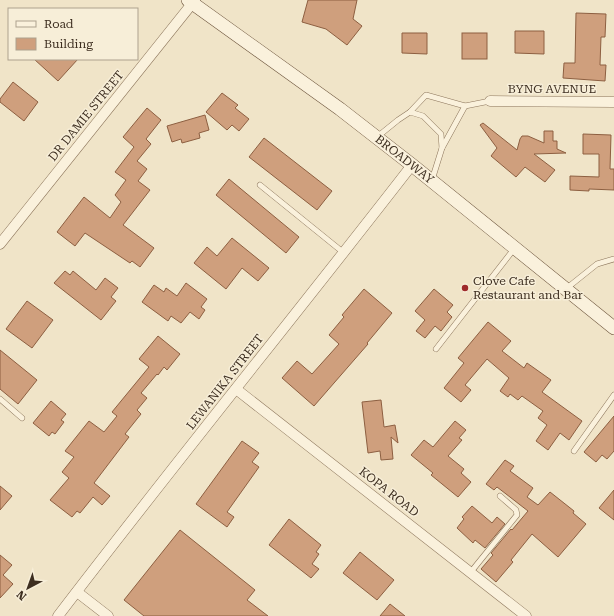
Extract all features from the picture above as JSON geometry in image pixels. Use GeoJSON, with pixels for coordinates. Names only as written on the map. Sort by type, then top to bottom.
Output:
{"type":"FeatureCollection","features":[{"type":"Feature","properties":{"kind":"main road","name":"BROADWAY"},"geometry":{"type":"LineString","coordinates":[[191,1],[340,109],[412,165],[614,328]]}},
{"type":"Feature","properties":{"kind":"street","name":"DR DAMIE STREET"},"geometry":{"type":"LineString","coordinates":[[0,244],[191,1]]}},
{"type":"Feature","properties":{"kind":"street","name":"BYNG AVENUE"},"geometry":{"type":"LineString","coordinates":[[490,101],[614,102]]}},
{"type":"Feature","properties":{"kind":"street","name":"LEWANIKA STREET"},"geometry":{"type":"LineString","coordinates":[[58,616],[344,254],[412,165]]}},
{"type":"Feature","properties":{"kind":"street","name":"KOPA ROAD"},"geometry":{"type":"LineString","coordinates":[[236,389],[526,616]]}},
{"type":"Feature","properties":{"kind":"street"},"geometry":{"type":"LineString","coordinates":[[77,592],[108,616]]}},
{"type":"Feature","properties":{"kind":"lane"},"geometry":{"type":"LineString","coordinates":[[376,138],[410,112],[426,95],[465,106],[490,101]]}},
{"type":"Feature","properties":{"kind":"lane"},"geometry":{"type":"LineString","coordinates":[[432,181],[442,148],[465,106]]}},
{"type":"Feature","properties":{"kind":"lane"},"geometry":{"type":"LineString","coordinates":[[410,112],[423,116],[441,134],[442,148]]}},
{"type":"Feature","properties":{"kind":"lane"},"geometry":{"type":"LineString","coordinates":[[260,185],[344,254]]}},
{"type":"Feature","properties":{"kind":"lane"},"geometry":{"type":"LineString","coordinates":[[436,349],[515,248]]}},
{"type":"Feature","properties":{"kind":"lane"},"geometry":{"type":"LineString","coordinates":[[566,289],[597,264],[614,259]]}},
{"type":"Feature","properties":{"kind":"lane"},"geometry":{"type":"LineString","coordinates":[[574,451],[614,395]]}},
{"type":"Feature","properties":{"kind":"lane"},"geometry":{"type":"LineString","coordinates":[[0,400],[22,418]]}},
{"type":"Feature","properties":{"kind":"lane"},"geometry":{"type":"LineString","coordinates":[[470,573],[517,515],[516,510],[500,496]]}},
{"type":"Feature","properties":{"kind":"building"},"geometry":{"type":"Polygon","coordinates":[[[308,0],[357,0],[353,19],[362,26],[347,45],[326,29],[302,22],[308,0]]]}},
{"type":"Feature","properties":{"kind":"building"},"geometry":{"type":"Polygon","coordinates":[[[576,13],[606,14],[605,37],[601,37],[600,65],[606,65],[605,81],[563,78],[564,63],[575,63],[576,13]]]}},
{"type":"Feature","properties":{"kind":"building"},"geometry":{"type":"Polygon","coordinates":[[[515,31],[544,31],[544,54],[515,53],[515,31]]]}},
{"type":"Feature","properties":{"kind":"building"},"geometry":{"type":"Polygon","coordinates":[[[402,33],[427,33],[427,54],[402,53],[402,33]]]}},
{"type":"Feature","properties":{"kind":"building"},"geometry":{"type":"Polygon","coordinates":[[[462,33],[487,33],[487,59],[462,59],[462,33]]]}},
{"type":"Feature","properties":{"kind":"building"},"geometry":{"type":"Polygon","coordinates":[[[35,60],[77,60],[58,81],[35,60]]]}},
{"type":"Feature","properties":{"kind":"building"},"geometry":{"type":"Polygon","coordinates":[[[13,82],[38,102],[24,121],[0,102],[0,99],[13,82]]]}},
{"type":"Feature","properties":{"kind":"building"},"geometry":{"type":"Polygon","coordinates":[[[222,93],[238,105],[235,108],[249,119],[239,131],[232,125],[227,130],[206,112],[222,93]]]}},
{"type":"Feature","properties":{"kind":"building"},"geometry":{"type":"Polygon","coordinates":[[[147,108],[161,120],[146,139],[151,144],[137,161],[147,169],[138,181],[150,190],[123,225],[154,248],[140,267],[132,261],[130,263],[85,233],[75,246],[57,232],[84,197],[110,218],[121,202],[115,195],[126,180],[115,172],[134,147],[123,137],[147,108]]]}},
{"type":"Feature","properties":{"kind":"building"},"geometry":{"type":"Polygon","coordinates":[[[205,115],[209,130],[199,133],[200,138],[182,143],[181,139],[172,142],[167,126],[205,115]]]}},
{"type":"Feature","properties":{"kind":"building"},"geometry":{"type":"Polygon","coordinates":[[[483,123],[517,150],[522,136],[528,136],[544,143],[544,131],[553,131],[553,141],[557,141],[557,149],[566,153],[534,154],[555,170],[545,182],[525,167],[516,177],[491,156],[497,148],[480,125],[483,123]]]}},
{"type":"Feature","properties":{"kind":"building"},"geometry":{"type":"Polygon","coordinates":[[[583,134],[611,135],[610,169],[614,169],[614,190],[570,190],[570,176],[599,177],[599,154],[583,154],[583,134]]]}},
{"type":"Feature","properties":{"kind":"building"},"geometry":{"type":"Polygon","coordinates":[[[264,138],[332,191],[317,210],[249,157],[264,138]]]}},
{"type":"Feature","properties":{"kind":"building"},"geometry":{"type":"Polygon","coordinates":[[[229,179],[299,237],[286,253],[216,195],[229,179]]]}},
{"type":"Feature","properties":{"kind":"building"},"geometry":{"type":"Polygon","coordinates":[[[232,238],[269,268],[258,281],[242,268],[226,289],[194,263],[207,247],[217,256],[232,238]]]}},
{"type":"Feature","properties":{"kind":"building"},"geometry":{"type":"Polygon","coordinates":[[[65,271],[70,275],[73,271],[96,290],[105,278],[118,288],[111,297],[116,301],[101,320],[54,283],[65,271]]]}},
{"type":"Feature","properties":{"kind":"building"},"geometry":{"type":"Polygon","coordinates":[[[186,283],[207,299],[201,307],[205,310],[199,319],[190,312],[181,323],[171,316],[168,321],[142,302],[154,285],[164,292],[166,288],[177,296],[186,283]]]}},
{"type":"Feature","properties":{"kind":"building"},"geometry":{"type":"Polygon","coordinates":[[[364,289],[392,313],[367,343],[368,344],[314,406],[282,378],[297,361],[312,374],[339,344],[329,335],[344,317],[342,315],[364,289]]]}},
{"type":"Feature","properties":{"kind":"building"},"geometry":{"type":"Polygon","coordinates":[[[434,289],[453,305],[447,312],[452,317],[441,331],[435,326],[425,338],[416,331],[425,320],[415,311],[434,289]]]}},
{"type":"Feature","properties":{"kind":"building"},"geometry":{"type":"Polygon","coordinates":[[[27,301],[53,320],[32,348],[6,329],[27,301]]]}},
{"type":"Feature","properties":{"kind":"building"},"geometry":{"type":"Polygon","coordinates":[[[488,322],[511,341],[502,351],[524,368],[527,363],[551,380],[542,392],[582,421],[569,440],[560,433],[548,450],[536,441],[547,425],[538,418],[543,411],[522,396],[518,400],[510,394],[508,397],[500,391],[509,378],[487,359],[465,385],[471,390],[461,402],[444,388],[464,363],[458,358],[488,322]]]}},
{"type":"Feature","properties":{"kind":"building"},"geometry":{"type":"Polygon","coordinates":[[[158,336],[180,354],[167,370],[164,367],[158,375],[157,374],[141,393],[147,398],[137,410],[141,414],[125,434],[129,437],[94,483],[110,496],[102,505],[93,497],[80,513],[77,511],[72,517],[50,500],[69,478],[62,472],[74,457],[65,451],[89,421],[104,432],[117,416],[112,412],[149,367],[139,359],[158,336]]]}},
{"type":"Feature","properties":{"kind":"building"},"geometry":{"type":"Polygon","coordinates":[[[0,350],[37,380],[18,404],[0,389],[0,350]]]}},
{"type":"Feature","properties":{"kind":"building"},"geometry":{"type":"Polygon","coordinates":[[[381,400],[384,427],[395,425],[398,443],[391,437],[393,459],[381,460],[380,451],[368,453],[362,402],[381,400]]]}},
{"type":"Feature","properties":{"kind":"building"},"geometry":{"type":"Polygon","coordinates":[[[51,401],[66,414],[61,420],[64,422],[55,434],[52,432],[49,436],[33,423],[51,401]]]}},
{"type":"Feature","properties":{"kind":"building"},"geometry":{"type":"Polygon","coordinates":[[[614,416],[614,451],[607,459],[602,455],[596,462],[584,452],[614,416]]]}},
{"type":"Feature","properties":{"kind":"building"},"geometry":{"type":"Polygon","coordinates":[[[455,421],[466,430],[459,438],[462,440],[448,456],[464,469],[461,473],[471,482],[458,497],[431,475],[433,473],[411,455],[424,440],[433,447],[455,421]]]}},
{"type":"Feature","properties":{"kind":"building"},"geometry":{"type":"Polygon","coordinates":[[[242,441],[259,453],[252,462],[259,467],[227,512],[234,517],[227,527],[196,504],[242,441]]]}},
{"type":"Feature","properties":{"kind":"building"},"geometry":{"type":"Polygon","coordinates":[[[505,460],[514,466],[510,471],[533,488],[527,497],[538,505],[550,492],[574,511],[573,513],[586,524],[558,557],[532,534],[511,560],[513,562],[496,582],[481,569],[493,555],[491,553],[528,511],[497,487],[494,490],[486,484],[505,460]]]}},
{"type":"Feature","properties":{"kind":"building"},"geometry":{"type":"Polygon","coordinates":[[[0,486],[12,496],[0,510],[0,486]]]}},
{"type":"Feature","properties":{"kind":"building"},"geometry":{"type":"Polygon","coordinates":[[[614,490],[614,520],[599,508],[614,490]]]}},
{"type":"Feature","properties":{"kind":"building"},"geometry":{"type":"Polygon","coordinates":[[[472,506],[492,523],[497,517],[505,524],[485,548],[475,540],[473,543],[457,528],[464,519],[462,517],[472,506]]]}},
{"type":"Feature","properties":{"kind":"building"},"geometry":{"type":"Polygon","coordinates":[[[289,519],[321,545],[316,552],[319,554],[312,564],[319,569],[311,578],[269,545],[289,519]]]}},
{"type":"Feature","properties":{"kind":"building"},"geometry":{"type":"Polygon","coordinates":[[[180,530],[255,590],[247,600],[268,616],[144,616],[124,600],[180,530]]]}},
{"type":"Feature","properties":{"kind":"building"},"geometry":{"type":"Polygon","coordinates":[[[360,552],[394,580],[377,600],[343,573],[360,552]]]}},
{"type":"Feature","properties":{"kind":"building"},"geometry":{"type":"Polygon","coordinates":[[[0,555],[12,565],[3,575],[13,584],[0,598],[0,555]]]}},
{"type":"Feature","properties":{"kind":"building"},"geometry":{"type":"Polygon","coordinates":[[[390,604],[405,616],[380,616],[390,604]]]}},
{"type":"Feature","properties":{"kind":"place","name":"Clove Cafe Restaurant and Bar"},"geometry":{"type":"Point","coordinates":[465,288]}}]}
